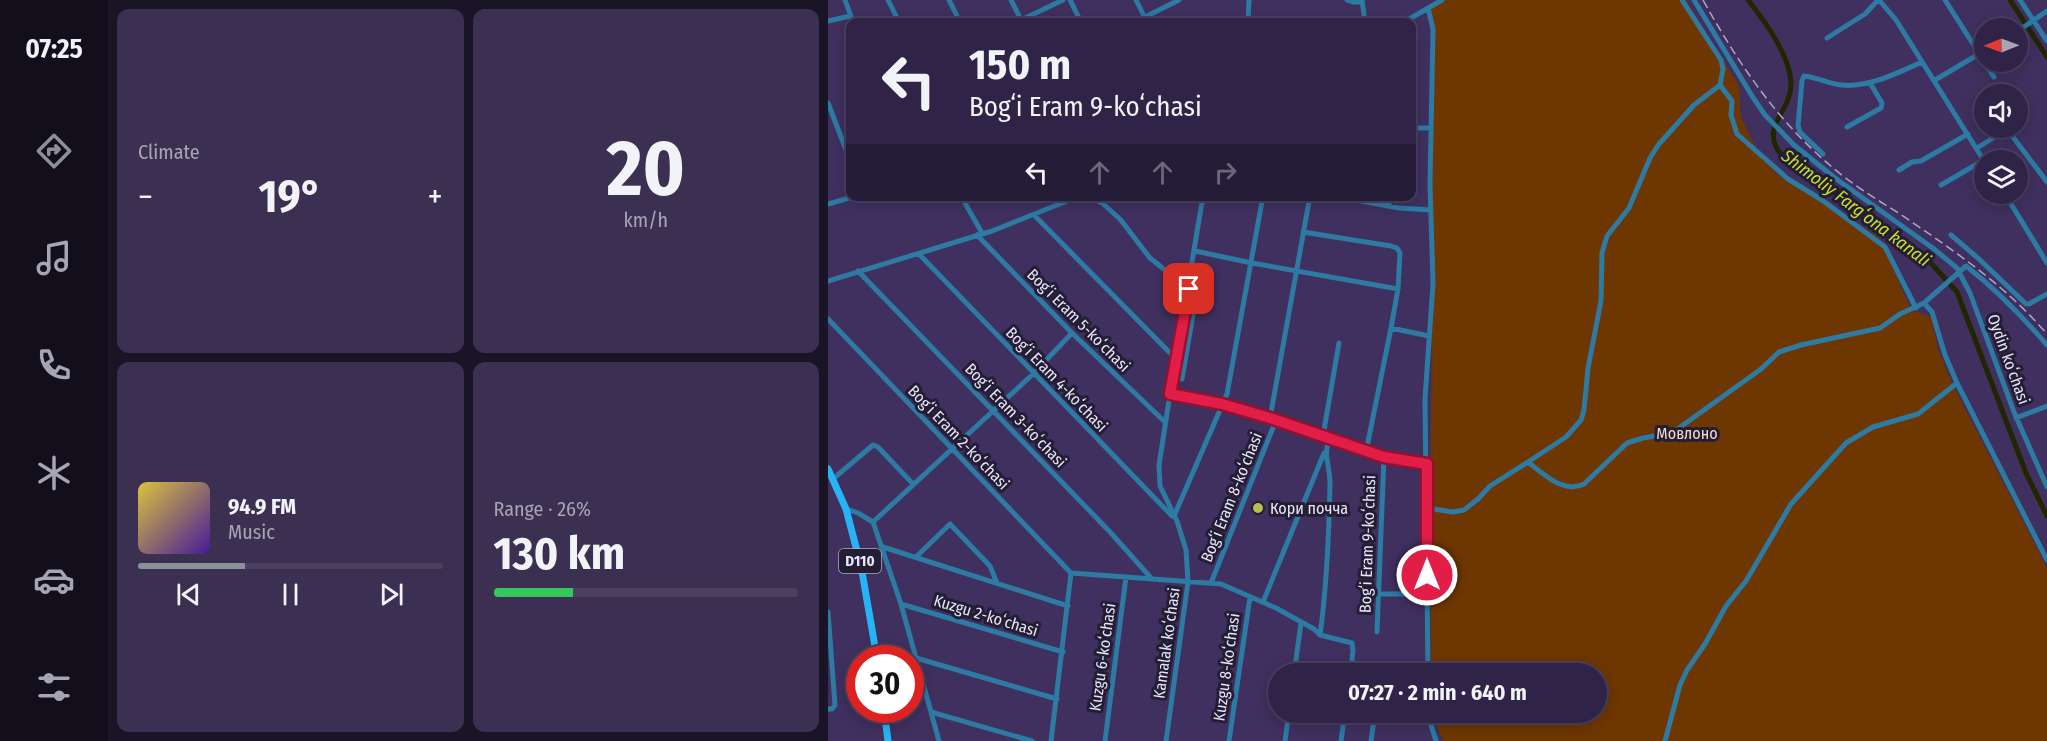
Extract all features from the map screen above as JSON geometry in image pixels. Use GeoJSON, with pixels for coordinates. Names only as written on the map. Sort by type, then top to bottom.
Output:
{"type":"FeatureCollection","features":[{"type":"Feature","properties":{"kind":"main road","name":"D110"},"geometry":{"type":"LineString","coordinates":[[828,469],[846,509],[861,566],[875,645]]}},
{"type":"Feature","properties":{"kind":"main road"},"geometry":{"type":"LineString","coordinates":[[886,723],[888,741]]}},
{"type":"Feature","properties":{"kind":"street"},"geometry":{"type":"LineString","coordinates":[[828,21],[850,16],[845,0]]}},
{"type":"Feature","properties":{"kind":"street"},"geometry":{"type":"LineString","coordinates":[[888,0],[897,18]]}},
{"type":"Feature","properties":{"kind":"street"},"geometry":{"type":"LineString","coordinates":[[949,0],[958,18]]}},
{"type":"Feature","properties":{"kind":"street"},"geometry":{"type":"LineString","coordinates":[[1011,0],[1018,18]]}},
{"type":"Feature","properties":{"kind":"street"},"geometry":{"type":"LineString","coordinates":[[1028,18],[1063,0]]}},
{"type":"Feature","properties":{"kind":"street"},"geometry":{"type":"LineString","coordinates":[[1070,0],[1079,18]]}},
{"type":"Feature","properties":{"kind":"street"},"geometry":{"type":"LineString","coordinates":[[1136,0],[1145,18]]}},
{"type":"Feature","properties":{"kind":"street"},"geometry":{"type":"LineString","coordinates":[[1149,18],[1179,0]]}},
{"type":"Feature","properties":{"kind":"street"},"geometry":{"type":"LineString","coordinates":[[1248,18],[1249,0]]}},
{"type":"Feature","properties":{"kind":"street"},"geometry":{"type":"LineString","coordinates":[[1347,0],[1353,3],[1362,1],[1364,18]]}},
{"type":"Feature","properties":{"kind":"street"},"geometry":{"type":"LineString","coordinates":[[1411,18],[1442,0]]}},
{"type":"Feature","properties":{"kind":"street"},"geometry":{"type":"LineString","coordinates":[[1427,508],[1453,512],[1464,510],[1490,486],[1566,437],[1581,420],[1601,301],[1602,253],[1607,236],[1629,208],[1650,158],[1659,144],[1694,105],[1720,85],[1723,69],[1721,60],[1683,0]]}},
{"type":"Feature","properties":{"kind":"street"},"geometry":{"type":"LineString","coordinates":[[1694,0],[1727,57],[1765,115],[1809,158],[1934,249],[1958,274]]}},
{"type":"Feature","properties":{"kind":"street"},"geometry":{"type":"LineString","coordinates":[[1827,38],[1865,14],[1879,0],[1896,20],[1977,148],[2001,133],[2010,133],[2047,182]]}},
{"type":"Feature","properties":{"kind":"street"},"geometry":{"type":"LineString","coordinates":[[1945,0],[1974,41]]}},
{"type":"Feature","properties":{"kind":"street"},"geometry":{"type":"LineString","coordinates":[[2020,0],[2047,41]]}},
{"type":"Feature","properties":{"kind":"street"},"geometry":{"type":"LineString","coordinates":[[1428,8],[1433,29],[1431,129],[1433,284],[1425,399],[1428,663]]}},
{"type":"Feature","properties":{"kind":"street"},"geometry":{"type":"LineString","coordinates":[[2028,24],[2047,11]]}},
{"type":"Feature","properties":{"kind":"street"},"geometry":{"type":"LineString","coordinates":[[1935,80],[1974,57]]}},
{"type":"Feature","properties":{"kind":"street"},"geometry":{"type":"LineString","coordinates":[[1823,154],[1800,132],[1798,126],[1803,78],[1807,76],[1839,85],[1854,86],[1870,83],[1922,62]]}},
{"type":"Feature","properties":{"kind":"street"},"geometry":{"type":"LineString","coordinates":[[1992,72],[1994,77]]}},
{"type":"Feature","properties":{"kind":"street"},"geometry":{"type":"LineString","coordinates":[[1847,127],[1882,106],[1870,83]]}},
{"type":"Feature","properties":{"kind":"street"},"geometry":{"type":"LineString","coordinates":[[1720,85],[1732,101],[1731,115],[1737,134],[1788,179],[1832,207],[1888,250],[1916,308]]}},
{"type":"Feature","properties":{"kind":"street"},"geometry":{"type":"LineString","coordinates":[[828,103],[846,150]]}},
{"type":"Feature","properties":{"kind":"street"},"geometry":{"type":"LineString","coordinates":[[1416,128],[1431,129]]}},
{"type":"Feature","properties":{"kind":"street"},"geometry":{"type":"LineString","coordinates":[[1899,170],[1912,162],[1921,161],[1968,134]]}},
{"type":"Feature","properties":{"kind":"street"},"geometry":{"type":"LineString","coordinates":[[1941,185],[1974,167]]}},
{"type":"Feature","properties":{"kind":"street"},"geometry":{"type":"LineString","coordinates":[[828,204],[846,199]]}},
{"type":"Feature","properties":{"kind":"street","name":"Bogʻi Eram 5-koʻchasi"},"geometry":{"type":"LineString","coordinates":[[964,201],[979,234],[1072,333],[1165,422]]}},
{"type":"Feature","properties":{"kind":"street"},"geometry":{"type":"LineString","coordinates":[[828,281],[1034,216],[1068,201]]}},
{"type":"Feature","properties":{"kind":"street"},"geometry":{"type":"LineString","coordinates":[[1098,201],[1120,219],[1150,258],[1189,289]]}},
{"type":"Feature","properties":{"kind":"street","name":"Kamalak koʻchasi"},"geometry":{"type":"LineString","coordinates":[[1166,741],[1188,582],[1186,550],[1175,519],[1163,495],[1159,477],[1165,422],[1188,298],[1202,201]]}},
{"type":"Feature","properties":{"kind":"street"},"geometry":{"type":"LineString","coordinates":[[1175,519],[1227,394],[1262,201]]}},
{"type":"Feature","properties":{"kind":"street","name":"Bogʻi Eram 8-koʻchasi"},"geometry":{"type":"LineString","coordinates":[[1211,583],[1273,419],[1309,201]]}},
{"type":"Feature","properties":{"kind":"street"},"geometry":{"type":"LineString","coordinates":[[1362,201],[1431,210]]}},
{"type":"Feature","properties":{"kind":"street"},"geometry":{"type":"LineString","coordinates":[[1389,201],[1389,206]]}},
{"type":"Feature","properties":{"kind":"street"},"geometry":{"type":"LineString","coordinates":[[2011,204],[2047,263]]}},
{"type":"Feature","properties":{"kind":"street"},"geometry":{"type":"LineString","coordinates":[[1034,216],[1176,358]]}},
{"type":"Feature","properties":{"kind":"street"},"geometry":{"type":"LineString","coordinates":[[1304,232],[1397,248],[1401,256],[1398,289],[1366,452]]}},
{"type":"Feature","properties":{"kind":"street"},"geometry":{"type":"LineString","coordinates":[[1951,235],[2026,304],[2047,294]]}},
{"type":"Feature","properties":{"kind":"street"},"geometry":{"type":"LineString","coordinates":[[1195,251],[1398,289]]}},
{"type":"Feature","properties":{"kind":"street","name":"Bogʻi Eram 4-koʻchasi"},"geometry":{"type":"LineString","coordinates":[[919,254],[1175,519]]}},
{"type":"Feature","properties":{"kind":"street"},"geometry":{"type":"LineString","coordinates":[[1528,462],[1552,480],[1566,486],[1578,487],[1627,443],[1672,433],[1761,369],[1779,352],[1880,328],[1900,314],[1924,303],[1966,266],[2015,308],[2047,345]]}},
{"type":"Feature","properties":{"kind":"street","name":"Bogʻi Eram 3-koʻchasi"},"geometry":{"type":"LineString","coordinates":[[858,271],[1152,579]]}},
{"type":"Feature","properties":{"kind":"street","name":"Oydin koʻchasi"},"geometry":{"type":"LineString","coordinates":[[1958,274],[1970,293],[2016,418],[2047,487]]}},
{"type":"Feature","properties":{"kind":"street"},"geometry":{"type":"LineString","coordinates":[[1182,379],[1194,309],[1188,298]]}},
{"type":"Feature","properties":{"kind":"street"},"geometry":{"type":"LineString","coordinates":[[1924,303],[1932,312],[1944,355],[1957,383],[2047,560]]}},
{"type":"Feature","properties":{"kind":"street","name":"Bogʻi Eram 2-koʻchasi"},"geometry":{"type":"LineString","coordinates":[[828,319],[1071,573]]}},
{"type":"Feature","properties":{"kind":"street"},"geometry":{"type":"LineString","coordinates":[[1391,328],[1429,336]]}},
{"type":"Feature","properties":{"kind":"street"},"geometry":{"type":"LineString","coordinates":[[873,522],[1033,374],[1072,333]]}},
{"type":"Feature","properties":{"kind":"street"},"geometry":{"type":"LineString","coordinates":[[1323,436],[1339,343]]}},
{"type":"Feature","properties":{"kind":"street"},"geometry":{"type":"LineString","coordinates":[[1665,741],[1680,685],[1687,670],[1705,644],[1726,606],[1746,581],[1791,504],[1846,443],[1873,427],[1918,414],[1957,383]]}},
{"type":"Feature","properties":{"kind":"street","name":"Bogʻi Eram 9-koʻchasi"},"geometry":{"type":"LineString","coordinates":[[1170,394],[1222,404],[1273,419],[1384,457],[1427,464]]}},
{"type":"Feature","properties":{"kind":"street"},"geometry":{"type":"LineString","coordinates":[[2016,418],[2047,406]]}},
{"type":"Feature","properties":{"kind":"street"},"geometry":{"type":"LineString","coordinates":[[1263,602],[1329,439]]}},
{"type":"Feature","properties":{"kind":"street"},"geometry":{"type":"LineString","coordinates":[[833,479],[873,445],[878,447],[913,484]]}},
{"type":"Feature","properties":{"kind":"street"},"geometry":{"type":"LineString","coordinates":[[1320,635],[1326,575],[1330,480],[1325,450]]}},
{"type":"Feature","properties":{"kind":"street","name":"Bogʻi Eram 9-koʻchasi"},"geometry":{"type":"LineString","coordinates":[[1377,632],[1384,457]]}},
{"type":"Feature","properties":{"kind":"street"},"geometry":{"type":"LineString","coordinates":[[846,509],[873,522],[883,547],[912,645]]}},
{"type":"Feature","properties":{"kind":"street"},"geometry":{"type":"LineString","coordinates":[[916,557],[950,524],[990,566],[997,583]]}},
{"type":"Feature","properties":{"kind":"street"},"geometry":{"type":"LineString","coordinates":[[883,547],[1068,606]]}},
{"type":"Feature","properties":{"kind":"street"},"geometry":{"type":"LineString","coordinates":[[1052,741],[1071,573],[1221,584],[1263,602],[1314,629],[1327,639],[1352,643],[1351,663]]}},
{"type":"Feature","properties":{"kind":"street","name":"Kuzgu 6-koʻchasi"},"geometry":{"type":"LineString","coordinates":[[1105,741],[1126,577]]}},
{"type":"Feature","properties":{"kind":"street"},"geometry":{"type":"LineString","coordinates":[[1379,594],[1427,594]]}},
{"type":"Feature","properties":{"kind":"street","name":"Kuzgu 8-koʻchasi"},"geometry":{"type":"LineString","coordinates":[[1229,741],[1250,597]]}},
{"type":"Feature","properties":{"kind":"street","name":"Kuzgu 2-koʻchasi"},"geometry":{"type":"LineString","coordinates":[[901,604],[1063,652]]}},
{"type":"Feature","properties":{"kind":"street"},"geometry":{"type":"LineString","coordinates":[[828,612],[831,708]]}},
{"type":"Feature","properties":{"kind":"street"},"geometry":{"type":"LineString","coordinates":[[1296,663],[1301,623]]}},
{"type":"Feature","properties":{"kind":"street"},"geometry":{"type":"LineString","coordinates":[[924,660],[1057,699]]}},
{"type":"Feature","properties":{"kind":"street"},"geometry":{"type":"LineString","coordinates":[[924,687],[939,741]]}},
{"type":"Feature","properties":{"kind":"street"},"geometry":{"type":"LineString","coordinates":[[931,712],[1032,741]]}},
{"type":"Feature","properties":{"kind":"street"},"geometry":{"type":"LineString","coordinates":[[1285,741],[1287,723]]}},
{"type":"Feature","properties":{"kind":"street"},"geometry":{"type":"LineString","coordinates":[[1341,741],[1343,723]]}},
{"type":"Feature","properties":{"kind":"street"},"geometry":{"type":"LineString","coordinates":[[1371,741],[1374,723]]}},
{"type":"Feature","properties":{"kind":"street"},"geometry":{"type":"LineString","coordinates":[[1430,723],[1436,741]]}},
{"type":"Feature","properties":{"kind":"green space","name":"Мовлоно"},"geometry":{"type":"Polygon","coordinates":[[[1443,0],[1686,0],[1739,86],[1741,117],[1758,152],[1779,176],[1879,237],[1911,310],[1931,317],[1938,348],[1951,381],[2047,568],[2047,741],[1443,741],[1435,723],[1607,723],[1607,663],[1431,663],[1433,247],[1431,9],[1443,0]]]}},
{"type":"Feature","properties":{"kind":"waterway","name":"Shimoliy Fargʻona kanali"},"geometry":{"type":"LineString","coordinates":[[1748,0],[1775,39],[1790,73],[1790,93],[1773,134],[1779,152],[1930,262],[1957,292],[2026,473],[2047,516]]}},
{"type":"Feature","properties":{"kind":"waterway"},"geometry":{"type":"LineString","coordinates":[[2010,0],[2047,57]]}},
{"type":"Feature","properties":{"kind":"railway"},"geometry":{"type":"LineString","coordinates":[[1703,0],[1748,73],[1781,117],[1800,137],[1850,181],[1978,269],[2031,316],[2047,334]]}},
{"type":"Feature","properties":{"kind":"place","name":"Кори почча"},"geometry":{"type":"Point","coordinates":[1258,508]}},
{"type":"Feature","properties":{"kind":"route"},"geometry":{"type":"LineString","coordinates":[[1189,289],[1170,394],[1222,404],[1270,418],[1384,457],[1427,464],[1427,575]]}}]}
